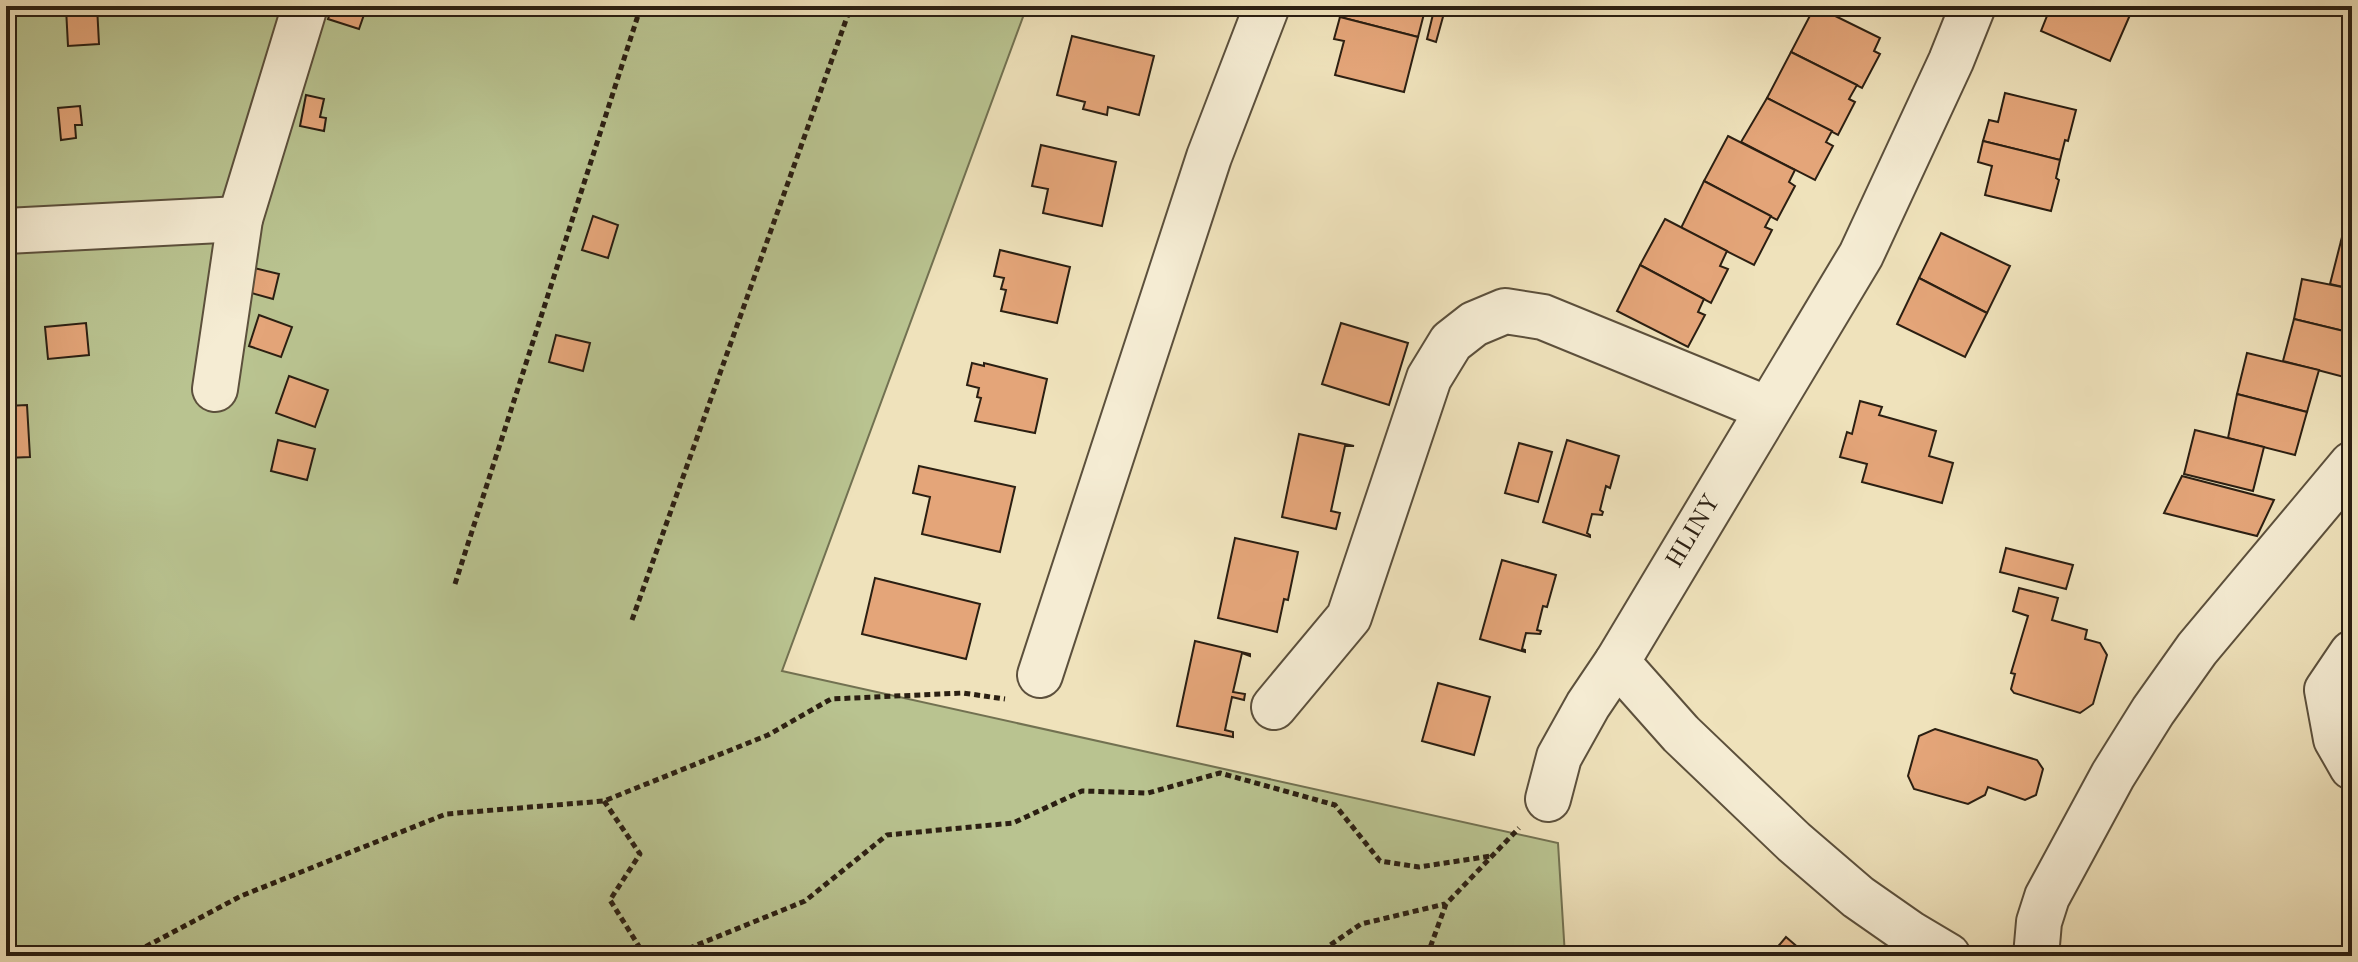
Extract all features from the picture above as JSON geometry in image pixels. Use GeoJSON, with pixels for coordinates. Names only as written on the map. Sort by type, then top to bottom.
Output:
{"type":"FeatureCollection","features":[{"type":"Feature","properties":{"kind":"street"},"geometry":{"type":"LineString","coordinates":[[215,389],[240,219],[305,6]]}},
{"type":"Feature","properties":{"kind":"street"},"geometry":{"type":"LineString","coordinates":[[1040,675],[1209,157],[1267,6]]}},
{"type":"Feature","properties":{"kind":"street","name":"HLINY"},"geometry":{"type":"LineString","coordinates":[[1548,799],[1559,757],[1588,705],[1617,662],[1861,255],[1951,61],[1973,6]]}},
{"type":"Feature","properties":{"kind":"street"},"geometry":{"type":"LineString","coordinates":[[6,231],[240,219]]}},
{"type":"Feature","properties":{"kind":"street"},"geometry":{"type":"LineString","coordinates":[[1274,707],[1349,617],[1429,378],[1451,342],[1474,324],[1505,311],[1543,317],[1768,409]]}},
{"type":"Feature","properties":{"kind":"street"},"geometry":{"type":"LineString","coordinates":[[2036,956],[2039,922],[2047,897],[2113,775],[2153,711],[2197,649],[2352,464]]}},
{"type":"Feature","properties":{"kind":"street"},"geometry":{"type":"LineString","coordinates":[[2352,653],[2327,690],[2336,739],[2352,767]]}},
{"type":"Feature","properties":{"kind":"street"},"geometry":{"type":"LineString","coordinates":[[1617,662],[1681,734],[1794,842],[1858,897],[1948,956]]}},
{"type":"Feature","properties":{"kind":"path"},"geometry":{"type":"LineString","coordinates":[[455,584],[641,6]]}},
{"type":"Feature","properties":{"kind":"path"},"geometry":{"type":"LineString","coordinates":[[632,620],[851,6]]}},
{"type":"Feature","properties":{"kind":"path"},"geometry":{"type":"LineString","coordinates":[[128,956],[241,896],[446,814],[604,801],[768,735],[831,699],[963,693],[1015,701],[1040,675]]}},
{"type":"Feature","properties":{"kind":"path"},"geometry":{"type":"LineString","coordinates":[[670,956],[805,901],[887,835],[1013,823],[1082,791],[1148,793],[1220,773],[1335,805],[1380,861],[1419,867],[1491,856]]}},
{"type":"Feature","properties":{"kind":"path"},"geometry":{"type":"LineString","coordinates":[[1427,956],[1446,904],[1548,799]]}},
{"type":"Feature","properties":{"kind":"path"},"geometry":{"type":"LineString","coordinates":[[604,801],[640,854],[610,900],[645,956]]}},
{"type":"Feature","properties":{"kind":"path"},"geometry":{"type":"LineString","coordinates":[[1314,956],[1361,924],[1446,904]]}},
{"type":"Feature","properties":{"kind":"green space"},"geometry":{"type":"Polygon","coordinates":[[[6,6],[1027,6],[782,671],[1558,843],[1565,956],[6,956],[6,6]]]}},
{"type":"Feature","properties":{"kind":"building"},"geometry":{"type":"Polygon","coordinates":[[[97,6],[99,44],[68,46],[66,8],[97,6]]]}},
{"type":"Feature","properties":{"kind":"building"},"geometry":{"type":"Polygon","coordinates":[[[333,6],[367,6],[359,29],[328,19],[333,6]]]}},
{"type":"Feature","properties":{"kind":"building"},"geometry":{"type":"Polygon","coordinates":[[[1343,6],[1426,6],[1418,37],[1340,17],[1343,6]]]}},
{"type":"Feature","properties":{"kind":"building"},"geometry":{"type":"Polygon","coordinates":[[[1435,6],[1446,6],[1436,42],[1427,39],[1435,6]]]}},
{"type":"Feature","properties":{"kind":"building"},"geometry":{"type":"Polygon","coordinates":[[[1815,6],[1880,38],[1874,51],[1880,54],[1862,88],[1791,52],[1815,6]]]}},
{"type":"Feature","properties":{"kind":"building"},"geometry":{"type":"Polygon","coordinates":[[[2051,6],[2107,6],[2130,15],[2110,61],[2041,31],[2051,6]]]}},
{"type":"Feature","properties":{"kind":"building"},"geometry":{"type":"Polygon","coordinates":[[[2107,6],[2134,6],[2130,15],[2107,6]]]}},
{"type":"Feature","properties":{"kind":"building"},"geometry":{"type":"Polygon","coordinates":[[[1340,17],[1418,37],[1404,92],[1335,75],[1344,41],[1334,39],[1340,17]]]}},
{"type":"Feature","properties":{"kind":"building"},"geometry":{"type":"Polygon","coordinates":[[[1072,36],[1154,56],[1139,115],[1108,107],[1107,115],[1083,109],[1085,102],[1057,95],[1072,36]]]}},
{"type":"Feature","properties":{"kind":"building"},"geometry":{"type":"Polygon","coordinates":[[[1791,52],[1857,85],[1849,99],[1855,102],[1838,135],[1767,98],[1791,52]]]}},
{"type":"Feature","properties":{"kind":"building"},"geometry":{"type":"Polygon","coordinates":[[[2005,93],[2076,110],[2060,160],[1983,141],[1989,120],[1998,122],[2005,93]]]}},
{"type":"Feature","properties":{"kind":"building"},"geometry":{"type":"Polygon","coordinates":[[[306,95],[324,99],[320,117],[326,118],[324,131],[300,126],[306,95]]]}},
{"type":"Feature","properties":{"kind":"building"},"geometry":{"type":"Polygon","coordinates":[[[1767,98],[1832,131],[1826,142],[1833,146],[1815,180],[1741,142],[1767,98]]]}},
{"type":"Feature","properties":{"kind":"building"},"geometry":{"type":"Polygon","coordinates":[[[80,106],[82,125],[75,125],[76,138],[61,140],[58,108],[80,106]]]}},
{"type":"Feature","properties":{"kind":"building"},"geometry":{"type":"Polygon","coordinates":[[[1728,136],[1795,170],[1789,182],[1795,186],[1777,220],[1704,181],[1728,136]]]}},
{"type":"Feature","properties":{"kind":"building"},"geometry":{"type":"Polygon","coordinates":[[[1983,141],[2060,160],[2056,178],[2059,180],[2051,211],[1985,195],[1992,166],[1978,162],[1983,141]]]}},
{"type":"Feature","properties":{"kind":"building"},"geometry":{"type":"Polygon","coordinates":[[[1041,145],[1116,162],[1102,226],[1043,213],[1048,189],[1032,186],[1041,145]]]}},
{"type":"Feature","properties":{"kind":"building"},"geometry":{"type":"Polygon","coordinates":[[[1704,181],[1771,216],[1765,227],[1772,230],[1754,265],[1681,228],[1704,181]]]}},
{"type":"Feature","properties":{"kind":"building"},"geometry":{"type":"Polygon","coordinates":[[[2352,198],[2352,244],[2341,241],[2352,198]]]}},
{"type":"Feature","properties":{"kind":"building"},"geometry":{"type":"Polygon","coordinates":[[[593,216],[618,225],[608,258],[582,250],[593,216]]]}},
{"type":"Feature","properties":{"kind":"building"},"geometry":{"type":"Polygon","coordinates":[[[1665,219],[1727,251],[1720,266],[1728,269],[1711,303],[1640,265],[1665,219]]]}},
{"type":"Feature","properties":{"kind":"building"},"geometry":{"type":"Polygon","coordinates":[[[1941,233],[2010,266],[1987,313],[1919,278],[1941,233]]]}},
{"type":"Feature","properties":{"kind":"building"},"geometry":{"type":"Polygon","coordinates":[[[2341,241],[2352,244],[2352,289],[2330,284],[2341,241]]]}},
{"type":"Feature","properties":{"kind":"building"},"geometry":{"type":"Polygon","coordinates":[[[1000,250],[1070,267],[1057,323],[1001,311],[1006,290],[1001,289],[1004,278],[994,276],[1000,250]]]}},
{"type":"Feature","properties":{"kind":"building"},"geometry":{"type":"Polygon","coordinates":[[[1640,265],[1704,299],[1698,312],[1705,315],[1688,347],[1617,311],[1640,265]]]}},
{"type":"Feature","properties":{"kind":"building"},"geometry":{"type":"Polygon","coordinates":[[[254,268],[279,274],[273,299],[248,292],[254,268]]]}},
{"type":"Feature","properties":{"kind":"building"},"geometry":{"type":"Polygon","coordinates":[[[1919,278],[1987,313],[1965,357],[1897,324],[1919,278]]]}},
{"type":"Feature","properties":{"kind":"building"},"geometry":{"type":"Polygon","coordinates":[[[2302,279],[2352,289],[2352,333],[2294,319],[2302,279]]]}},
{"type":"Feature","properties":{"kind":"building"},"geometry":{"type":"Polygon","coordinates":[[[259,315],[292,327],[281,357],[249,346],[259,315]]]}},
{"type":"Feature","properties":{"kind":"building"},"geometry":{"type":"Polygon","coordinates":[[[2294,319],[2352,333],[2352,364],[2348,378],[2283,361],[2294,319]]]}},
{"type":"Feature","properties":{"kind":"building"},"geometry":{"type":"Polygon","coordinates":[[[86,323],[89,355],[48,359],[45,327],[86,323]]]}},
{"type":"Feature","properties":{"kind":"building"},"geometry":{"type":"Polygon","coordinates":[[[1341,323],[1408,343],[1389,405],[1322,384],[1341,323]]]}},
{"type":"Feature","properties":{"kind":"building"},"geometry":{"type":"Polygon","coordinates":[[[556,335],[590,343],[583,371],[549,362],[556,335]]]}},
{"type":"Feature","properties":{"kind":"building"},"geometry":{"type":"Polygon","coordinates":[[[2247,353],[2319,370],[2307,412],[2237,394],[2247,353]]]}},
{"type":"Feature","properties":{"kind":"building"},"geometry":{"type":"Polygon","coordinates":[[[972,363],[984,366],[984,363],[1047,379],[1035,433],[975,421],[981,398],[977,397],[979,388],[967,385],[972,363]]]}},
{"type":"Feature","properties":{"kind":"building"},"geometry":{"type":"Polygon","coordinates":[[[289,376],[328,390],[315,427],[276,413],[289,376]]]}},
{"type":"Feature","properties":{"kind":"building"},"geometry":{"type":"Polygon","coordinates":[[[2237,394],[2307,412],[2295,455],[2228,438],[2237,394]]]}},
{"type":"Feature","properties":{"kind":"building"},"geometry":{"type":"Polygon","coordinates":[[[1860,401],[1882,407],[1879,415],[1936,431],[1929,456],[1953,463],[1942,503],[1862,482],[1867,464],[1840,457],[1847,432],[1852,434],[1860,401]]]}},
{"type":"Feature","properties":{"kind":"building"},"geometry":{"type":"Polygon","coordinates":[[[27,405],[30,457],[6,458],[6,406],[27,405]]]}},
{"type":"Feature","properties":{"kind":"building"},"geometry":{"type":"Polygon","coordinates":[[[2195,430],[2264,447],[2253,491],[2184,474],[2195,430]]]}},
{"type":"Feature","properties":{"kind":"building"},"geometry":{"type":"Polygon","coordinates":[[[1299,434],[1354,446],[1345,446],[1331,511],[1340,513],[1336,529],[1282,517],[1299,434]]]}},
{"type":"Feature","properties":{"kind":"building"},"geometry":{"type":"Polygon","coordinates":[[[278,440],[315,449],[307,480],[271,471],[278,440]]]}},
{"type":"Feature","properties":{"kind":"building"},"geometry":{"type":"Polygon","coordinates":[[[1567,440],[1619,456],[1610,488],[1606,486],[1600,510],[1602,515],[1592,514],[1587,533],[1590,537],[1543,522],[1567,440]]]}},
{"type":"Feature","properties":{"kind":"building"},"geometry":{"type":"Polygon","coordinates":[[[1519,443],[1552,452],[1538,502],[1505,493],[1519,443]]]}},
{"type":"Feature","properties":{"kind":"building"},"geometry":{"type":"Polygon","coordinates":[[[919,466],[1015,487],[1000,552],[922,534],[930,497],[913,493],[919,466]]]}},
{"type":"Feature","properties":{"kind":"building"},"geometry":{"type":"Polygon","coordinates":[[[2182,476],[2274,500],[2257,536],[2164,513],[2182,476]]]}},
{"type":"Feature","properties":{"kind":"building"},"geometry":{"type":"Polygon","coordinates":[[[1235,538],[1298,552],[1288,600],[1284,599],[1277,632],[1218,618],[1235,538]]]}},
{"type":"Feature","properties":{"kind":"building"},"geometry":{"type":"Polygon","coordinates":[[[2006,548],[2073,565],[2066,589],[2000,572],[2006,548]]]}},
{"type":"Feature","properties":{"kind":"building"},"geometry":{"type":"Polygon","coordinates":[[[1502,560],[1556,575],[1547,607],[1543,606],[1537,630],[1541,631],[1540,634],[1526,633],[1522,649],[1525,652],[1480,639],[1502,560]]]}},
{"type":"Feature","properties":{"kind":"building"},"geometry":{"type":"Polygon","coordinates":[[[875,578],[980,604],[966,659],[862,634],[875,578]]]}},
{"type":"Feature","properties":{"kind":"building"},"geometry":{"type":"Polygon","coordinates":[[[2019,588],[2058,598],[2052,620],[2087,630],[2085,639],[2100,643],[2107,655],[2093,704],[2080,713],[2014,693],[2011,689],[2015,674],[2011,673],[2028,616],[2013,611],[2019,588]]]}},
{"type":"Feature","properties":{"kind":"building"},"geometry":{"type":"Polygon","coordinates":[[[1195,641],[1250,654],[1242,653],[1233,692],[1245,694],[1244,700],[1232,697],[1225,730],[1233,732],[1233,737],[1177,726],[1195,641]]]}},
{"type":"Feature","properties":{"kind":"building"},"geometry":{"type":"Polygon","coordinates":[[[1438,683],[1490,697],[1474,755],[1422,741],[1438,683]]]}},
{"type":"Feature","properties":{"kind":"building"},"geometry":{"type":"Polygon","coordinates":[[[1935,729],[2037,760],[2043,769],[2036,795],[2025,800],[1988,787],[1985,795],[1968,804],[1914,789],[1908,776],[1919,736],[1935,729]]]}},
{"type":"Feature","properties":{"kind":"building"},"geometry":{"type":"Polygon","coordinates":[[[1786,937],[1808,956],[1770,956],[1786,937]]]}}]}
